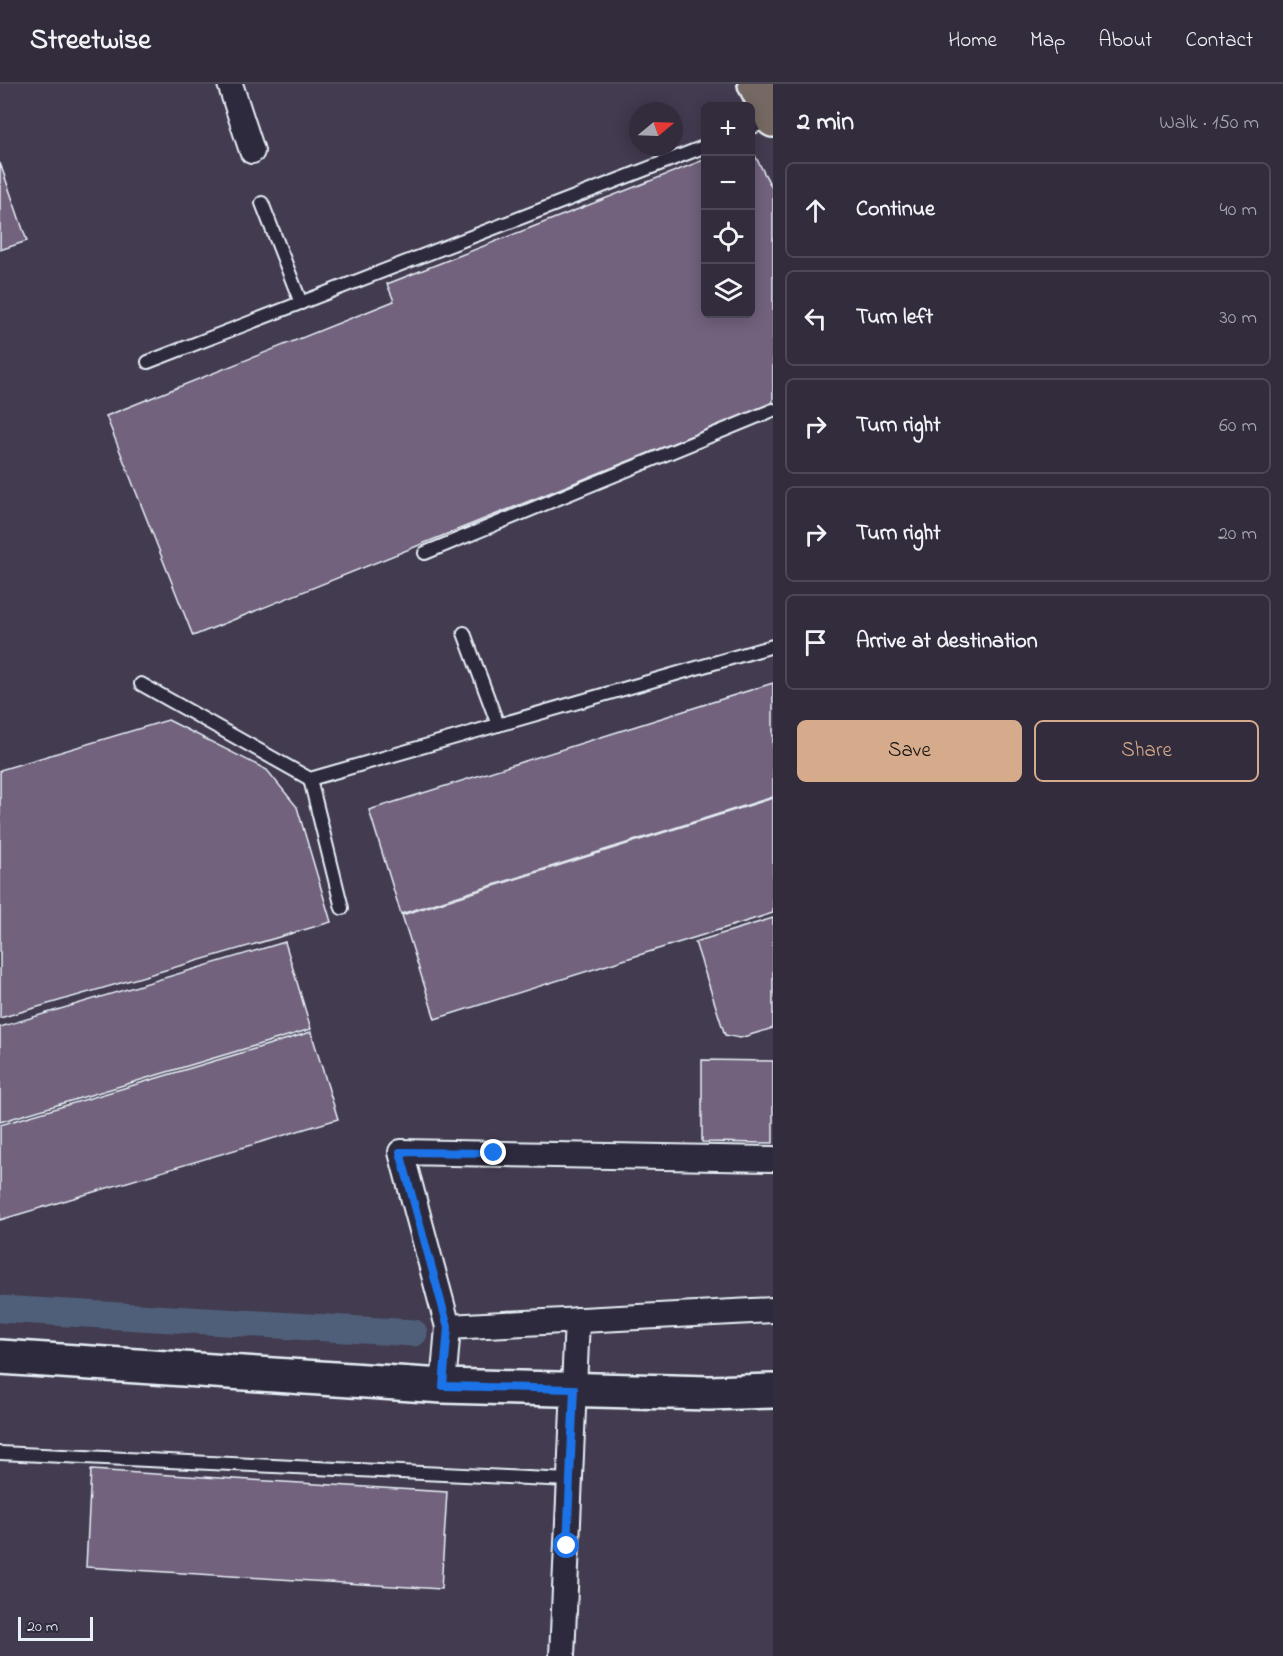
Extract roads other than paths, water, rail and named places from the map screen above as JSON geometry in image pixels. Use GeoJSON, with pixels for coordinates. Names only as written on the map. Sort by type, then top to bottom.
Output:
{"type":"FeatureCollection","features":[{"type":"Feature","properties":{"kind":"main road"},"geometry":{"type":"LineString","coordinates":[[754,84],[773,120]]}},
{"type":"Feature","properties":{"kind":"street"},"geometry":{"type":"LineString","coordinates":[[230,84],[252,151]]}},
{"type":"Feature","properties":{"kind":"street"},"geometry":{"type":"LineString","coordinates":[[443,1386],[448,1327],[400,1152],[773,1159]]}},
{"type":"Feature","properties":{"kind":"street"},"geometry":{"type":"LineString","coordinates":[[448,1327],[773,1310]]}},
{"type":"Feature","properties":{"kind":"street"},"geometry":{"type":"LineString","coordinates":[[562,1656],[577,1320]]}},
{"type":"Feature","properties":{"kind":"street"},"geometry":{"type":"LineString","coordinates":[[0,1357],[443,1386],[709,1393],[773,1391]]}},
{"type":"Feature","properties":{"kind":"lane"},"geometry":{"type":"LineString","coordinates":[[755,126],[773,120]]}},
{"type":"Feature","properties":{"kind":"lane"},"geometry":{"type":"LineString","coordinates":[[148,362],[701,148]]}},
{"type":"Feature","properties":{"kind":"lane"},"geometry":{"type":"LineString","coordinates":[[262,203],[301,303]]}},
{"type":"Feature","properties":{"kind":"lane"},"geometry":{"type":"LineString","coordinates":[[425,553],[773,410]]}},
{"type":"Feature","properties":{"kind":"lane"},"geometry":{"type":"LineString","coordinates":[[464,633],[498,725]]}},
{"type":"Feature","properties":{"kind":"lane"},"geometry":{"type":"LineString","coordinates":[[141,684],[310,779],[773,646]]}},
{"type":"Feature","properties":{"kind":"lane"},"geometry":{"type":"LineString","coordinates":[[310,779],[342,908]]}},
{"type":"Feature","properties":{"kind":"lane"},"geometry":{"type":"LineString","coordinates":[[0,1453],[570,1480]]}},
{"type":"Feature","properties":{"kind":"waterway"},"geometry":{"type":"LineString","coordinates":[[0,1309],[414,1333]]}}]}
